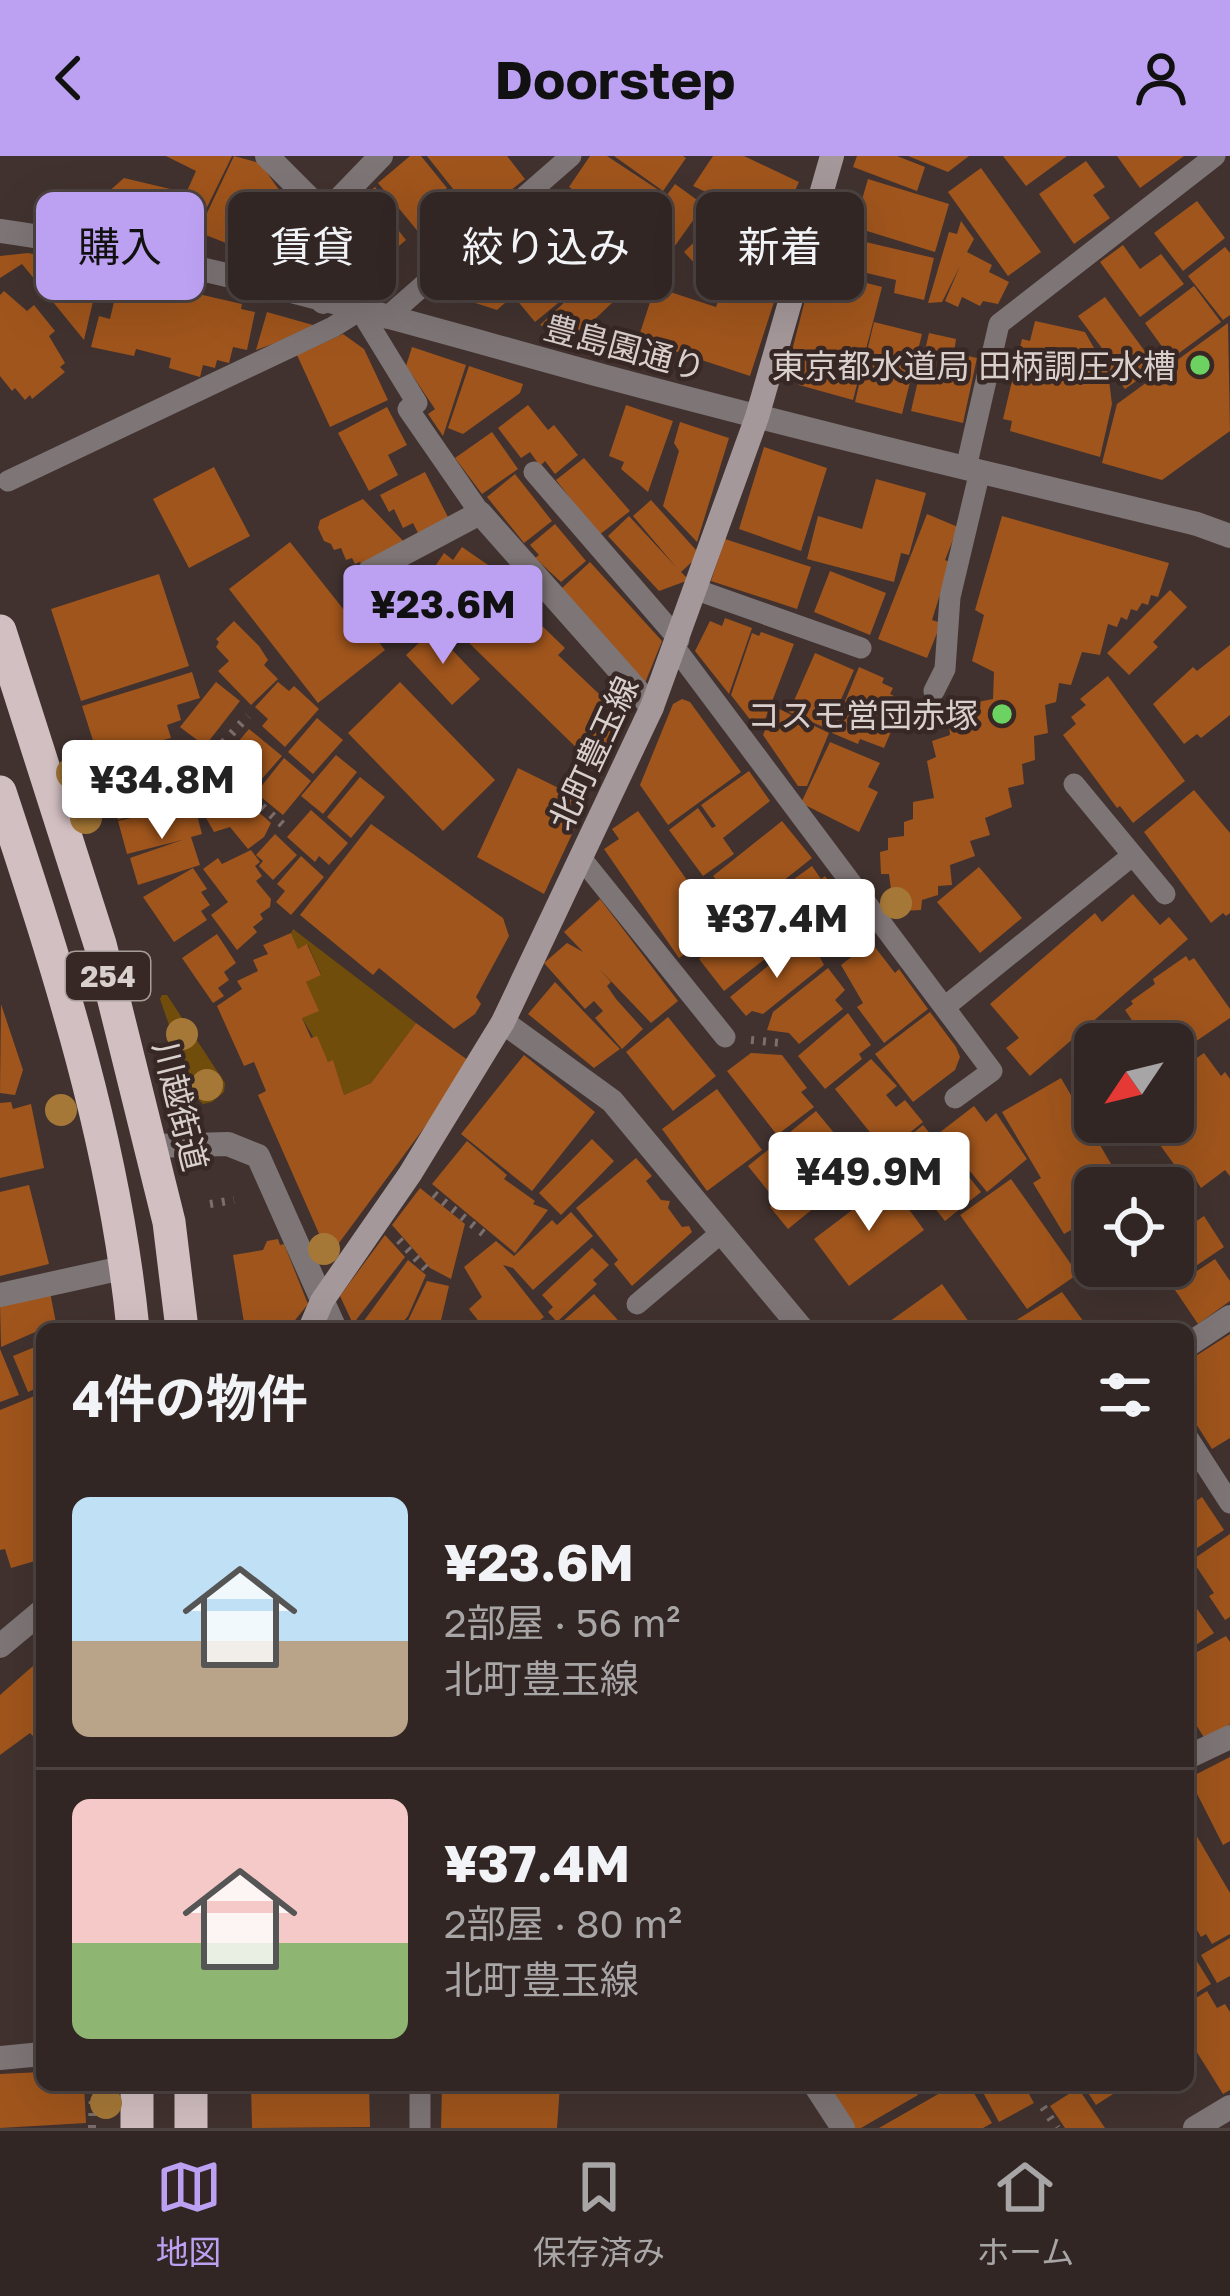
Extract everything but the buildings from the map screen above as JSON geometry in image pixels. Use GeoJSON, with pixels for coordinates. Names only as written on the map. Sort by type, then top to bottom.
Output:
{"type":"FeatureCollection","features":[{"type":"Feature","properties":{"kind":"highway","name":"川越街道"},"geometry":{"type":"LineString","coordinates":[[0,631],[100,944],[169,1222],[181,1323]]}},
{"type":"Feature","properties":{"kind":"highway","name":"254"},"geometry":{"type":"LineString","coordinates":[[0,792],[94,1100],[127,1267],[132,1323]]}},
{"type":"Feature","properties":{"kind":"highway"},"geometry":{"type":"LineString","coordinates":[[137,2091],[137,2128]]}},
{"type":"Feature","properties":{"kind":"highway"},"geometry":{"type":"LineString","coordinates":[[191,2091],[191,2128]]}},
{"type":"Feature","properties":{"kind":"main road","name":"北町豊玉線"},"geometry":{"type":"LineString","coordinates":[[312,1323],[322,1300],[410,1174],[503,1022],[652,707],[757,417],[832,156]]}},
{"type":"Feature","properties":{"kind":"street"},"geometry":{"type":"LineString","coordinates":[[267,156],[303,192]]}},
{"type":"Feature","properties":{"kind":"street"},"geometry":{"type":"LineString","coordinates":[[347,192],[381,156]]}},
{"type":"Feature","properties":{"kind":"street","name":"豊島園通り"},"geometry":{"type":"LineString","coordinates":[[0,231],[70,241],[360,310],[757,417],[1230,536]]}},
{"type":"Feature","properties":{"kind":"street"},"geometry":{"type":"LineString","coordinates":[[369,572],[480,513],[652,707]]}},
{"type":"Feature","properties":{"kind":"street"},"geometry":{"type":"LineString","coordinates":[[503,1022],[612,1101],[797,1323]]}},
{"type":"Feature","properties":{"kind":"street"},"geometry":{"type":"LineString","coordinates":[[152,1146],[228,1144],[258,1156],[332,1323]]}},
{"type":"Feature","properties":{"kind":"street"},"geometry":{"type":"LineString","coordinates":[[0,1295],[127,1267]]}},
{"type":"Feature","properties":{"kind":"street"},"geometry":{"type":"LineString","coordinates":[[1194,1341],[1230,1317]]}},
{"type":"Feature","properties":{"kind":"street"},"geometry":{"type":"LineString","coordinates":[[0,1646],[36,1616]]}},
{"type":"Feature","properties":{"kind":"street"},"geometry":{"type":"LineString","coordinates":[[1194,1754],[1230,1737]]}},
{"type":"Feature","properties":{"kind":"street"},"geometry":{"type":"LineString","coordinates":[[0,2058],[36,2055]]}},
{"type":"Feature","properties":{"kind":"street"},"geometry":{"type":"LineString","coordinates":[[819,2091],[843,2128]]}},
{"type":"Feature","properties":{"kind":"street"},"geometry":{"type":"LineString","coordinates":[[1195,2128],[1230,2107]]}},
{"type":"Feature","properties":{"kind":"lane"},"geometry":{"type":"LineString","coordinates":[[386,317],[571,156]]}},
{"type":"Feature","properties":{"kind":"lane"},"geometry":{"type":"LineString","coordinates":[[934,691],[945,669],[950,597],[999,324],[1215,156]]}},
{"type":"Feature","properties":{"kind":"lane"},"geometry":{"type":"LineString","coordinates":[[8,481],[360,310],[417,403],[408,409],[480,513]]}},
{"type":"Feature","properties":{"kind":"lane"},"geometry":{"type":"LineString","coordinates":[[534,472],[678,645],[992,1071],[955,1098]]}},
{"type":"Feature","properties":{"kind":"lane"},"geometry":{"type":"LineString","coordinates":[[697,590],[861,648]]}},
{"type":"Feature","properties":{"kind":"lane"},"geometry":{"type":"LineString","coordinates":[[1073,784],[1165,894]]}},
{"type":"Feature","properties":{"kind":"lane"},"geometry":{"type":"LineString","coordinates":[[946,1006],[1132,855]]}},
{"type":"Feature","properties":{"kind":"lane"},"geometry":{"type":"LineString","coordinates":[[581,858],[725,1037]]}},
{"type":"Feature","properties":{"kind":"lane"},"geometry":{"type":"LineString","coordinates":[[637,1304],[722,1232]]}},
{"type":"Feature","properties":{"kind":"lane"},"geometry":{"type":"LineString","coordinates":[[1194,1447],[1230,1503]]}},
{"type":"Feature","properties":{"kind":"lane"},"geometry":{"type":"LineString","coordinates":[[420,2091],[420,2128]]}},
{"type":"Feature","properties":{"kind":"path"},"geometry":{"type":"LineString","coordinates":[[91,792],[208,759],[248,716]]}},
{"type":"Feature","properties":{"kind":"path"},"geometry":{"type":"LineString","coordinates":[[208,759],[283,825]]}},
{"type":"Feature","properties":{"kind":"path"},"geometry":{"type":"LineString","coordinates":[[410,1174],[489,1238]]}},
{"type":"Feature","properties":{"kind":"path"},"geometry":{"type":"LineString","coordinates":[[210,1204],[234,1200]]}},
{"type":"Feature","properties":{"kind":"path"},"geometry":{"type":"LineString","coordinates":[[92,2128],[93,2091]]}},
{"type":"Feature","properties":{"kind":"path"},"geometry":{"type":"LineString","coordinates":[[1043,2107],[1057,2128]]}},
{"type":"Feature","properties":{"kind":"shaded area"},"geometry":{"type":"Polygon","coordinates":[[[293,929],[416,1023],[371,1083],[344,1095],[333,1061],[328,1062],[302,1018],[306,982],[321,974],[308,945],[298,949],[293,929]]]}},
{"type":"Feature","properties":{"kind":"shaded area"},"geometry":{"type":"Polygon","coordinates":[[[162,995],[167,995],[225,1083],[224,1092],[212,1102],[203,1104],[193,1094],[162,995]]]}},
{"type":"Feature","properties":{"kind":"place","name":"東京都水道局 田柄調圧水槽"},"geometry":{"type":"Point","coordinates":[1200,365]}},
{"type":"Feature","properties":{"kind":"place","name":"コスモ営団赤塚"},"geometry":{"type":"Point","coordinates":[1002,714]}}]}
